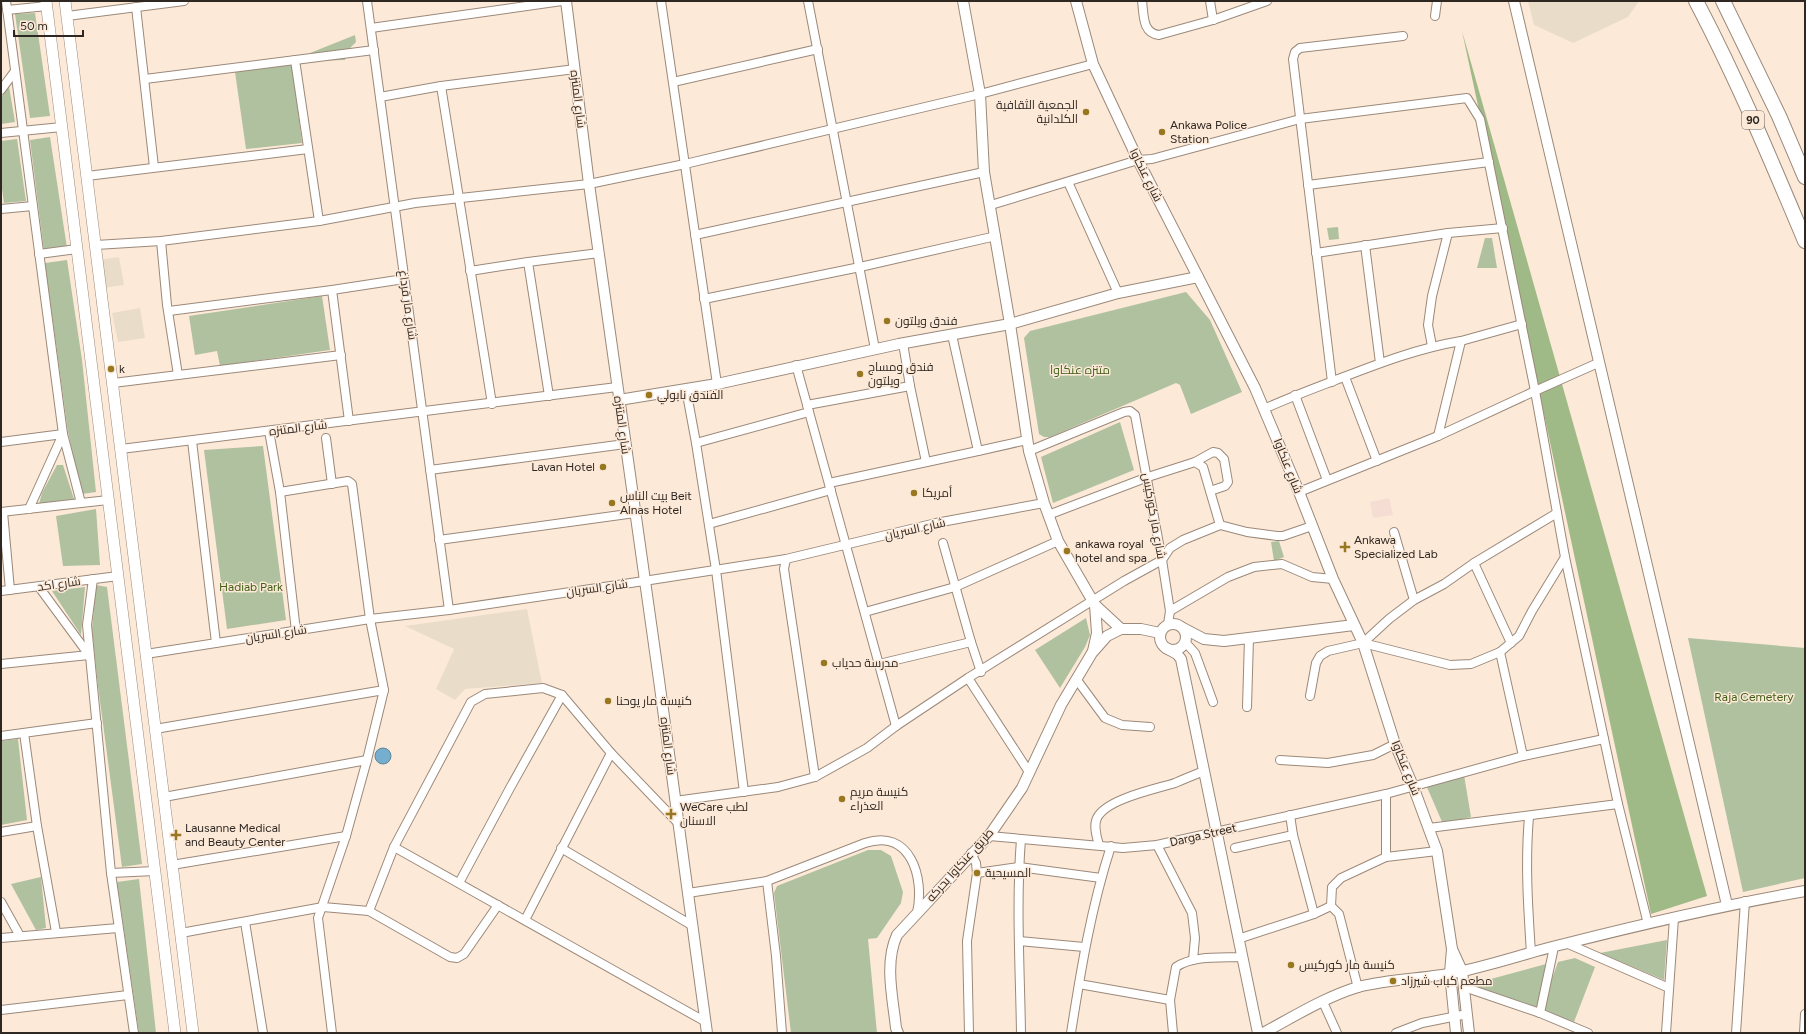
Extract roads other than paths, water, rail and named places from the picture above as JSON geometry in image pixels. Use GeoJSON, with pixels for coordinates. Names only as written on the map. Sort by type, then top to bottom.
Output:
{"type":"FeatureCollection","features":[{"type":"Feature","properties":{"kind":"highway","name":"90"},"geometry":{"type":"LineString","coordinates":[[1696,1],[1724,54],[1766,147],[1805,241]]}},
{"type":"Feature","properties":{"kind":"highway","name":"90"},"geometry":{"type":"LineString","coordinates":[[1723,1],[1779,116],[1805,177]]}},
{"type":"Feature","properties":{"kind":"main road"},"geometry":{"type":"LineString","coordinates":[[65,1],[193,1033]]}},
{"type":"Feature","properties":{"kind":"main road"},"geometry":{"type":"LineString","coordinates":[[47,3],[175,1033]]}},
{"type":"Feature","properties":{"kind":"main road"},"geometry":{"type":"LineString","coordinates":[[86,322],[105,319]]}},
{"type":"Feature","properties":{"kind":"main road"},"geometry":{"type":"LineString","coordinates":[[131,682],[135,687],[141,689],[147,685],[149,679]]}},
{"type":"Feature","properties":{"kind":"main road"},"geometry":{"type":"LineString","coordinates":[[134,707],[136,700],[142,697],[149,699],[152,705]]}},
{"type":"Feature","properties":{"kind":"street"},"geometry":{"type":"LineString","coordinates":[[67,16],[184,1]]}},
{"type":"Feature","properties":{"kind":"street","name":"شارع مار قرداغ"},"geometry":{"type":"LineString","coordinates":[[367,1],[449,610]]}},
{"type":"Feature","properties":{"kind":"street"},"geometry":{"type":"LineString","coordinates":[[371,28],[562,1]]}},
{"type":"Feature","properties":{"kind":"street","name":"شارع المتنزه"},"geometry":{"type":"LineString","coordinates":[[566,1],[598,253],[707,1033]]}},
{"type":"Feature","properties":{"kind":"street"},"geometry":{"type":"LineString","coordinates":[[661,1],[717,384]]}},
{"type":"Feature","properties":{"kind":"street"},"geometry":{"type":"LineString","coordinates":[[808,1],[875,349]]}},
{"type":"Feature","properties":{"kind":"street"},"geometry":{"type":"LineString","coordinates":[[963,1],[980,94],[984,172],[1010,324],[1026,440],[1044,503],[1058,541],[1094,603],[1121,630],[1141,629],[1160,633]]}},
{"type":"Feature","properties":{"kind":"street","name":"شارع عنكاوا"},"geometry":{"type":"LineString","coordinates":[[1076,1],[1093,64],[1138,160],[1264,409],[1299,492],[1333,580],[1363,643],[1396,744],[1437,851],[1452,949],[1450,973],[1456,1033]]}},
{"type":"Feature","properties":{"kind":"street"},"geometry":{"type":"LineString","coordinates":[[1142,1],[1147,29],[1151,34],[1159,35],[1213,20],[1267,1]]}},
{"type":"Feature","properties":{"kind":"street"},"geometry":{"type":"LineString","coordinates":[[1210,1],[1213,20]]}},
{"type":"Feature","properties":{"kind":"street"},"geometry":{"type":"LineString","coordinates":[[1435,16],[1437,1]]}},
{"type":"Feature","properties":{"kind":"street"},"geometry":{"type":"LineString","coordinates":[[1514,1],[1598,364],[1727,905]]}},
{"type":"Feature","properties":{"kind":"street"},"geometry":{"type":"LineString","coordinates":[[47,3],[6,5],[63,434],[81,503]]}},
{"type":"Feature","properties":{"kind":"street"},"geometry":{"type":"LineString","coordinates":[[136,8],[154,167]]}},
{"type":"Feature","properties":{"kind":"street"},"geometry":{"type":"LineString","coordinates":[[1332,382],[1292,59],[1294,52],[1300,48],[1403,36]]}},
{"type":"Feature","properties":{"kind":"street"},"geometry":{"type":"LineString","coordinates":[[673,82],[818,49]]}},
{"type":"Feature","properties":{"kind":"street"},"geometry":{"type":"LineString","coordinates":[[145,79],[374,50]]}},
{"type":"Feature","properties":{"kind":"street"},"geometry":{"type":"LineString","coordinates":[[295,60],[319,221]]}},
{"type":"Feature","properties":{"kind":"street"},"geometry":{"type":"LineString","coordinates":[[96,245],[161,241],[319,221],[395,207],[458,198],[589,184],[685,164],[980,94],[1093,64]]}},
{"type":"Feature","properties":{"kind":"street"},"geometry":{"type":"LineString","coordinates":[[380,97],[441,86],[574,70]]}},
{"type":"Feature","properties":{"kind":"street"},"geometry":{"type":"LineString","coordinates":[[1,90],[15,71]]}},
{"type":"Feature","properties":{"kind":"street"},"geometry":{"type":"LineString","coordinates":[[441,86],[492,404]]}},
{"type":"Feature","properties":{"kind":"street"},"geometry":{"type":"LineString","coordinates":[[990,205],[1138,160],[1152,159],[1300,119],[1467,98],[1480,119],[1536,391],[1565,557],[1618,804],[1648,924]]}},
{"type":"Feature","properties":{"kind":"street"},"geometry":{"type":"LineString","coordinates":[[1,133],[62,127]]}},
{"type":"Feature","properties":{"kind":"street"},"geometry":{"type":"LineString","coordinates":[[87,176],[308,150]]}},
{"type":"Feature","properties":{"kind":"street"},"geometry":{"type":"LineString","coordinates":[[1308,185],[1489,162]]}},
{"type":"Feature","properties":{"kind":"street"},"geometry":{"type":"LineString","coordinates":[[695,235],[984,172]]}},
{"type":"Feature","properties":{"kind":"street"},"geometry":{"type":"LineString","coordinates":[[1068,182],[1118,293]]}},
{"type":"Feature","properties":{"kind":"street"},"geometry":{"type":"LineString","coordinates":[[1,209],[33,206]]}},
{"type":"Feature","properties":{"kind":"street"},"geometry":{"type":"LineString","coordinates":[[1316,253],[1365,244],[1448,233],[1503,228]]}},
{"type":"Feature","properties":{"kind":"street"},"geometry":{"type":"LineString","coordinates":[[1432,346],[1428,325],[1432,296],[1448,233]]}},
{"type":"Feature","properties":{"kind":"street"},"geometry":{"type":"LineString","coordinates":[[704,299],[860,267],[996,236]]}},
{"type":"Feature","properties":{"kind":"street"},"geometry":{"type":"LineString","coordinates":[[161,241],[178,375]]}},
{"type":"Feature","properties":{"kind":"street"},"geometry":{"type":"LineString","coordinates":[[1365,244],[1380,363]]}},
{"type":"Feature","properties":{"kind":"street"},"geometry":{"type":"LineString","coordinates":[[39,254],[77,249]]}},
{"type":"Feature","properties":{"kind":"street"},"geometry":{"type":"LineString","coordinates":[[470,271],[598,253]]}},
{"type":"Feature","properties":{"kind":"street"},"geometry":{"type":"LineString","coordinates":[[528,262],[549,396]]}},
{"type":"Feature","properties":{"kind":"street"},"geometry":{"type":"LineString","coordinates":[[619,400],[717,384],[796,365],[903,343],[1010,324],[1118,293],[1198,277]]}},
{"type":"Feature","properties":{"kind":"street"},"geometry":{"type":"LineString","coordinates":[[169,311],[404,279]]}},
{"type":"Feature","properties":{"kind":"street"},"geometry":{"type":"LineString","coordinates":[[332,290],[349,422]]}},
{"type":"Feature","properties":{"kind":"street"},"geometry":{"type":"LineString","coordinates":[[1264,409],[1296,395],[1380,363],[1432,346],[1522,324]]}},
{"type":"Feature","properties":{"kind":"street"},"geometry":{"type":"LineString","coordinates":[[952,335],[978,451]]}},
{"type":"Feature","properties":{"kind":"street"},"geometry":{"type":"LineString","coordinates":[[1438,436],[1461,340]]}},
{"type":"Feature","properties":{"kind":"street"},"geometry":{"type":"LineString","coordinates":[[903,343],[910,386],[926,462]]}},
{"type":"Feature","properties":{"kind":"street"},"geometry":{"type":"LineString","coordinates":[[112,383],[341,355]]}},
{"type":"Feature","properties":{"kind":"street"},"geometry":{"type":"LineString","coordinates":[[1299,492],[1438,436],[1598,364]]}},
{"type":"Feature","properties":{"kind":"street"},"geometry":{"type":"LineString","coordinates":[[796,365],[896,726]]}},
{"type":"Feature","properties":{"kind":"street"},"geometry":{"type":"LineString","coordinates":[[1345,377],[1377,461]]}},
{"type":"Feature","properties":{"kind":"street"},"geometry":{"type":"LineString","coordinates":[[696,443],[808,408],[910,386]]}},
{"type":"Feature","properties":{"kind":"street","name":"شارع المتنزه"},"geometry":{"type":"LineString","coordinates":[[121,449],[422,413],[617,387]]}},
{"type":"Feature","properties":{"kind":"street"},"geometry":{"type":"LineString","coordinates":[[686,389],[716,570],[744,792]]}},
{"type":"Feature","properties":{"kind":"street"},"geometry":{"type":"LineString","coordinates":[[1296,395],[1327,480]]}},
{"type":"Feature","properties":{"kind":"street","name":"شارع مار كوركيس"},"geometry":{"type":"LineString","coordinates":[[1028,451],[1130,411],[1135,415],[1148,477],[1162,560],[1170,611],[1168,624]]}},
{"type":"Feature","properties":{"kind":"street"},"geometry":{"type":"LineString","coordinates":[[270,431],[280,492],[296,631]]}},
{"type":"Feature","properties":{"kind":"street"},"geometry":{"type":"LineString","coordinates":[[1,442],[63,434]]}},
{"type":"Feature","properties":{"kind":"street"},"geometry":{"type":"LineString","coordinates":[[29,509],[63,434]]}},
{"type":"Feature","properties":{"kind":"street"},"geometry":{"type":"LineString","coordinates":[[326,438],[332,484]]}},
{"type":"Feature","properties":{"kind":"street"},"geometry":{"type":"LineString","coordinates":[[192,440],[216,643]]}},
{"type":"Feature","properties":{"kind":"street"},"geometry":{"type":"LineString","coordinates":[[708,524],[830,487],[926,462],[1026,440]]}},
{"type":"Feature","properties":{"kind":"street"},"geometry":{"type":"LineString","coordinates":[[430,470],[625,444]]}},
{"type":"Feature","properties":{"kind":"street"},"geometry":{"type":"LineString","coordinates":[[1048,515],[1148,477],[1195,462],[1213,452],[1218,452],[1224,459],[1229,477],[1228,482],[1225,486],[1210,491]]}},
{"type":"Feature","properties":{"kind":"street"},"geometry":{"type":"LineString","coordinates":[[1195,462],[1203,467],[1220,525]]}},
{"type":"Feature","properties":{"kind":"street"},"geometry":{"type":"LineString","coordinates":[[280,492],[348,481],[352,484],[370,619],[384,690],[346,836],[318,918],[332,1033]]}},
{"type":"Feature","properties":{"kind":"street"},"geometry":{"type":"LineString","coordinates":[[10,590],[2,512],[108,500]]}},
{"type":"Feature","properties":{"kind":"street","name":"شارع السريان"},"geometry":{"type":"LineString","coordinates":[[146,654],[370,619],[449,610],[786,559],[936,523],[1044,503]]}},
{"type":"Feature","properties":{"kind":"street"},"geometry":{"type":"LineString","coordinates":[[1363,643],[1414,600],[1444,584],[1474,563],[1558,512]]}},
{"type":"Feature","properties":{"kind":"street"},"geometry":{"type":"LineString","coordinates":[[439,540],[635,513]]}},
{"type":"Feature","properties":{"kind":"street"},"geometry":{"type":"LineString","coordinates":[[675,801],[778,787],[815,777],[867,748],[896,726],[968,678],[981,672],[1162,560],[1170,548],[1183,540],[1220,525],[1247,532],[1277,536],[1283,536],[1312,526]]}},
{"type":"Feature","properties":{"kind":"street"},"geometry":{"type":"LineString","coordinates":[[1394,532],[1414,600]]}},
{"type":"Feature","properties":{"kind":"street"},"geometry":{"type":"LineString","coordinates":[[865,612],[955,587],[1058,541]]}},
{"type":"Feature","properties":{"kind":"street"},"geometry":{"type":"LineString","coordinates":[[943,543],[981,672]]}},
{"type":"Feature","properties":{"kind":"street"},"geometry":{"type":"LineString","coordinates":[[1310,696],[1316,663],[1320,656],[1328,651],[1363,643],[1450,665],[1471,664],[1500,652],[1519,636],[1565,557]]}},
{"type":"Feature","properties":{"kind":"street"},"geometry":{"type":"LineString","coordinates":[[786,559],[784,569],[815,777]]}},
{"type":"Feature","properties":{"kind":"street"},"geometry":{"type":"LineString","coordinates":[[1474,563],[1511,643]]}},
{"type":"Feature","properties":{"kind":"street"},"geometry":{"type":"LineString","coordinates":[[1170,611],[1228,576],[1254,566],[1282,564],[1312,577],[1333,580]]}},
{"type":"Feature","properties":{"kind":"street","name":"شارع اكد"},"geometry":{"type":"LineString","coordinates":[[1,591],[118,576]]}},
{"type":"Feature","properties":{"kind":"street"},"geometry":{"type":"LineString","coordinates":[[93,579],[87,625],[111,873],[133,1032]]}},
{"type":"Feature","properties":{"kind":"street"},"geometry":{"type":"LineString","coordinates":[[39,587],[90,655]]}},
{"type":"Feature","properties":{"kind":"street"},"geometry":{"type":"LineString","coordinates":[[1092,653],[1098,633],[1094,603]]}},
{"type":"Feature","properties":{"kind":"street"},"geometry":{"type":"LineString","coordinates":[[1258,1033],[1181,659],[1177,654],[1166,648],[1161,642],[1160,633],[1168,624],[1176,624],[1204,639],[1214,641],[1354,625]]}},
{"type":"Feature","properties":{"kind":"street"},"geometry":{"type":"LineString","coordinates":[[1166,648],[1178,649],[1185,642],[1187,635],[1183,628]]}},
{"type":"Feature","properties":{"kind":"street","name":"طريق عنكاوا بحركه"},"geometry":{"type":"LineString","coordinates":[[896,1031],[890,965],[893,943],[897,935],[971,853],[989,836],[1022,788],[1061,705],[1092,653],[1107,636],[1121,630]]}},
{"type":"Feature","properties":{"kind":"street"},"geometry":{"type":"LineString","coordinates":[[1247,707],[1249,638]]}},
{"type":"Feature","properties":{"kind":"street"},"geometry":{"type":"LineString","coordinates":[[879,664],[971,642]]}},
{"type":"Feature","properties":{"kind":"street"},"geometry":{"type":"LineString","coordinates":[[1185,642],[1195,653],[1213,702]]}},
{"type":"Feature","properties":{"kind":"street"},"geometry":{"type":"LineString","coordinates":[[1500,652],[1523,756]]}},
{"type":"Feature","properties":{"kind":"street"},"geometry":{"type":"LineString","coordinates":[[1,664],[90,655]]}},
{"type":"Feature","properties":{"kind":"street"},"geometry":{"type":"LineString","coordinates":[[968,678],[1029,772]]}},
{"type":"Feature","properties":{"kind":"street"},"geometry":{"type":"LineString","coordinates":[[1077,680],[1105,718],[1122,725],[1150,727]]}},
{"type":"Feature","properties":{"kind":"street"},"geometry":{"type":"LineString","coordinates":[[369,911],[394,847],[471,702],[484,694],[543,688],[562,695],[611,752],[678,823]]}},
{"type":"Feature","properties":{"kind":"street"},"geometry":{"type":"LineString","coordinates":[[155,729],[384,690]]}},
{"type":"Feature","properties":{"kind":"street"},"geometry":{"type":"LineString","coordinates":[[459,883],[562,695]]}},
{"type":"Feature","properties":{"kind":"street"},"geometry":{"type":"LineString","coordinates":[[1,736],[97,723]]}},
{"type":"Feature","properties":{"kind":"street"},"geometry":{"type":"LineString","coordinates":[[24,733],[37,826],[56,932]]}},
{"type":"Feature","properties":{"kind":"street","name":"Darga Street"},"geometry":{"type":"LineString","coordinates":[[989,836],[1123,848],[1157,845],[1386,794],[1523,756],[1604,739]]}},
{"type":"Feature","properties":{"kind":"street"},"geometry":{"type":"LineString","coordinates":[[1280,760],[1328,763],[1373,755],[1396,744]]}},
{"type":"Feature","properties":{"kind":"street"},"geometry":{"type":"LineString","coordinates":[[525,920],[611,752]]}},
{"type":"Feature","properties":{"kind":"street"},"geometry":{"type":"LineString","coordinates":[[164,797],[367,760]]}},
{"type":"Feature","properties":{"kind":"street"},"geometry":{"type":"LineString","coordinates":[[1099,845],[1095,834],[1097,818],[1103,811],[1126,797],[1174,783],[1204,772]]}},
{"type":"Feature","properties":{"kind":"street"},"geometry":{"type":"LineString","coordinates":[[1386,794],[1386,857]]}},
{"type":"Feature","properties":{"kind":"street"},"geometry":{"type":"LineString","coordinates":[[1429,828],[1529,817],[1618,804]]}},
{"type":"Feature","properties":{"kind":"street"},"geometry":{"type":"LineString","coordinates":[[1290,815],[1293,835],[1314,914]]}},
{"type":"Feature","properties":{"kind":"street"},"geometry":{"type":"LineString","coordinates":[[1529,817],[1526,851],[1531,953]]}},
{"type":"Feature","properties":{"kind":"street"},"geometry":{"type":"LineString","coordinates":[[1,832],[37,826]]}},
{"type":"Feature","properties":{"kind":"street"},"geometry":{"type":"LineString","coordinates":[[1235,848],[1293,835]]}},
{"type":"Feature","properties":{"kind":"street"},"geometry":{"type":"LineString","coordinates":[[172,865],[346,836]]}},
{"type":"Feature","properties":{"kind":"street"},"geometry":{"type":"LineString","coordinates":[[1021,839],[1019,867],[1021,1033]]}},
{"type":"Feature","properties":{"kind":"street"},"geometry":{"type":"LineString","coordinates":[[688,893],[767,880],[864,843],[874,840],[885,840],[895,843],[903,848],[914,867],[920,888],[917,913]]}},
{"type":"Feature","properties":{"kind":"street"},"geometry":{"type":"LineString","coordinates":[[1157,845],[1192,913],[1195,938],[1193,960]]}},
{"type":"Feature","properties":{"kind":"street"},"geometry":{"type":"LineString","coordinates":[[1072,1033],[1084,948],[1101,878],[1111,846]]}},
{"type":"Feature","properties":{"kind":"street"},"geometry":{"type":"LineString","coordinates":[[394,847],[706,1022]]}},
{"type":"Feature","properties":{"kind":"street"},"geometry":{"type":"LineString","coordinates":[[561,848],[693,926]]}},
{"type":"Feature","properties":{"kind":"street"},"geometry":{"type":"LineString","coordinates":[[1358,988],[1339,914],[1331,906],[1332,887],[1341,878],[1386,857],[1437,851]]}},
{"type":"Feature","properties":{"kind":"street"},"geometry":{"type":"LineString","coordinates":[[969,1033],[967,941],[977,873],[976,863],[971,853]]}},
{"type":"Feature","properties":{"kind":"street"},"geometry":{"type":"LineString","coordinates":[[977,873],[1019,867],[1101,878]]}},
{"type":"Feature","properties":{"kind":"street"},"geometry":{"type":"LineString","coordinates":[[111,873],[155,871]]}},
{"type":"Feature","properties":{"kind":"street"},"geometry":{"type":"LineString","coordinates":[[767,880],[776,956],[782,1033]]}},
{"type":"Feature","properties":{"kind":"street"},"geometry":{"type":"LineString","coordinates":[[1263,1033],[1323,1002],[1358,988],[1405,978],[1462,972],[1566,943],[1727,905],[1805,891]]}},
{"type":"Feature","properties":{"kind":"street"},"geometry":{"type":"LineString","coordinates":[[1,902],[20,936]]}},
{"type":"Feature","properties":{"kind":"street"},"geometry":{"type":"LineString","coordinates":[[1736,1033],[1745,902]]}},
{"type":"Feature","properties":{"kind":"street"},"geometry":{"type":"LineString","coordinates":[[180,933],[323,907],[369,911],[450,957],[457,958],[464,954],[498,905]]}},
{"type":"Feature","properties":{"kind":"street"},"geometry":{"type":"LineString","coordinates":[[1238,938],[1314,914],[1331,906]]}},
{"type":"Feature","properties":{"kind":"street"},"geometry":{"type":"LineString","coordinates":[[1666,1033],[1674,918]]}},
{"type":"Feature","properties":{"kind":"street"},"geometry":{"type":"LineString","coordinates":[[245,922],[263,1033]]}},
{"type":"Feature","properties":{"kind":"street"},"geometry":{"type":"LineString","coordinates":[[1,938],[56,932],[118,928]]}},
{"type":"Feature","properties":{"kind":"street"},"geometry":{"type":"LineString","coordinates":[[1019,941],[1084,948]]}},
{"type":"Feature","properties":{"kind":"street"},"geometry":{"type":"LineString","coordinates":[[1566,943],[1669,988]]}},
{"type":"Feature","properties":{"kind":"street"},"geometry":{"type":"LineString","coordinates":[[1540,1014],[1554,947]]}},
{"type":"Feature","properties":{"kind":"street","name":"شارع عنكاوا"},"geometry":{"type":"LineString","coordinates":[[1452,949],[1462,972],[1469,1033]]}},
{"type":"Feature","properties":{"kind":"street"},"geometry":{"type":"LineString","coordinates":[[1173,1033],[1170,1000],[1176,967],[1182,963],[1193,960],[1242,957]]}},
{"type":"Feature","properties":{"kind":"street"},"geometry":{"type":"LineString","coordinates":[[1078,984],[1170,1000]]}},
{"type":"Feature","properties":{"kind":"street"},"geometry":{"type":"LineString","coordinates":[[1464,987],[1588,1033]]}},
{"type":"Feature","properties":{"kind":"street"},"geometry":{"type":"LineString","coordinates":[[1,1010],[128,995]]}},
{"type":"Feature","properties":{"kind":"street"},"geometry":{"type":"LineString","coordinates":[[1323,1002],[1337,1033]]}},
{"type":"Feature","properties":{"kind":"street"},"geometry":{"type":"LineString","coordinates":[[1396,1033],[1422,1023],[1467,1014]]}},
{"type":"Feature","properties":{"kind":"street"},"geometry":{"type":"LineString","coordinates":[[1804,1033],[1805,1014]]}},
{"type":"Feature","properties":{"kind":"water"},"geometry":{"type":"Polygon","coordinates":[[[380,748],[386,748],[391,753],[389,762],[386,764],[380,764],[375,759],[375,753],[380,748]]]}},
{"type":"Feature","properties":{"kind":"place","name":"الجمعية الثقافية الكلدانية"},"geometry":{"type":"Point","coordinates":[1086,112]}},
{"type":"Feature","properties":{"kind":"place","name":"Ankawa Police Station"},"geometry":{"type":"Point","coordinates":[1162,132]}},
{"type":"Feature","properties":{"kind":"place","name":"فندق ویلتون"},"geometry":{"type":"Point","coordinates":[887,321]}},
{"type":"Feature","properties":{"kind":"place","name":"k"},"geometry":{"type":"Point","coordinates":[111,369]}},
{"type":"Feature","properties":{"kind":"place","name":"فندق ومساج ويلتون"},"geometry":{"type":"Point","coordinates":[860,374]}},
{"type":"Feature","properties":{"kind":"place","name":"الفندق نابولي"},"geometry":{"type":"Point","coordinates":[649,395]}},
{"type":"Feature","properties":{"kind":"place","name":"Lavan Hotel"},"geometry":{"type":"Point","coordinates":[603,467]}},
{"type":"Feature","properties":{"kind":"place","name":"أمريكا"},"geometry":{"type":"Point","coordinates":[914,493]}},
{"type":"Feature","properties":{"kind":"place","name":"بيت الناس Beit Alnas Hotel"},"geometry":{"type":"Point","coordinates":[612,503]}},
{"type":"Feature","properties":{"kind":"place","name":"Ankawa Specialized Lab"},"geometry":{"type":"Point","coordinates":[1345,547]}},
{"type":"Feature","properties":{"kind":"place","name":"ankawa royal hotel and spa"},"geometry":{"type":"Point","coordinates":[1067,551]}},
{"type":"Feature","properties":{"kind":"place","name":"مدرسة حدياب"},"geometry":{"type":"Point","coordinates":[824,663]}},
{"type":"Feature","properties":{"kind":"place","name":"كنيسة مار يوحنا"},"geometry":{"type":"Point","coordinates":[608,701]}},
{"type":"Feature","properties":{"kind":"place","name":"كنيسة مريم العذراء"},"geometry":{"type":"Point","coordinates":[842,799]}},
{"type":"Feature","properties":{"kind":"place","name":"WeCare لطب الاسنان"},"geometry":{"type":"Point","coordinates":[671,814]}},
{"type":"Feature","properties":{"kind":"place","name":"Lausanne Medical and Beauty Center"},"geometry":{"type":"Point","coordinates":[176,835]}},
{"type":"Feature","properties":{"kind":"place","name":"المسيحية"},"geometry":{"type":"Point","coordinates":[977,873]}},
{"type":"Feature","properties":{"kind":"place","name":"كنيسة مار كوركيس"},"geometry":{"type":"Point","coordinates":[1291,965]}},
{"type":"Feature","properties":{"kind":"place","name":"مطعم كباب شيرزاد"},"geometry":{"type":"Point","coordinates":[1393,981]}},
{"type":"Feature","properties":{"kind":"park label","name":"متنزه عنكاوا"},"geometry":{"type":"Point","coordinates":[1080,370]}},
{"type":"Feature","properties":{"kind":"park label","name":"Hadiab Park"},"geometry":{"type":"Point","coordinates":[251,587]}},
{"type":"Feature","properties":{"kind":"park label","name":"Raja Cemetery"},"geometry":{"type":"Point","coordinates":[1754,697]}}]}
